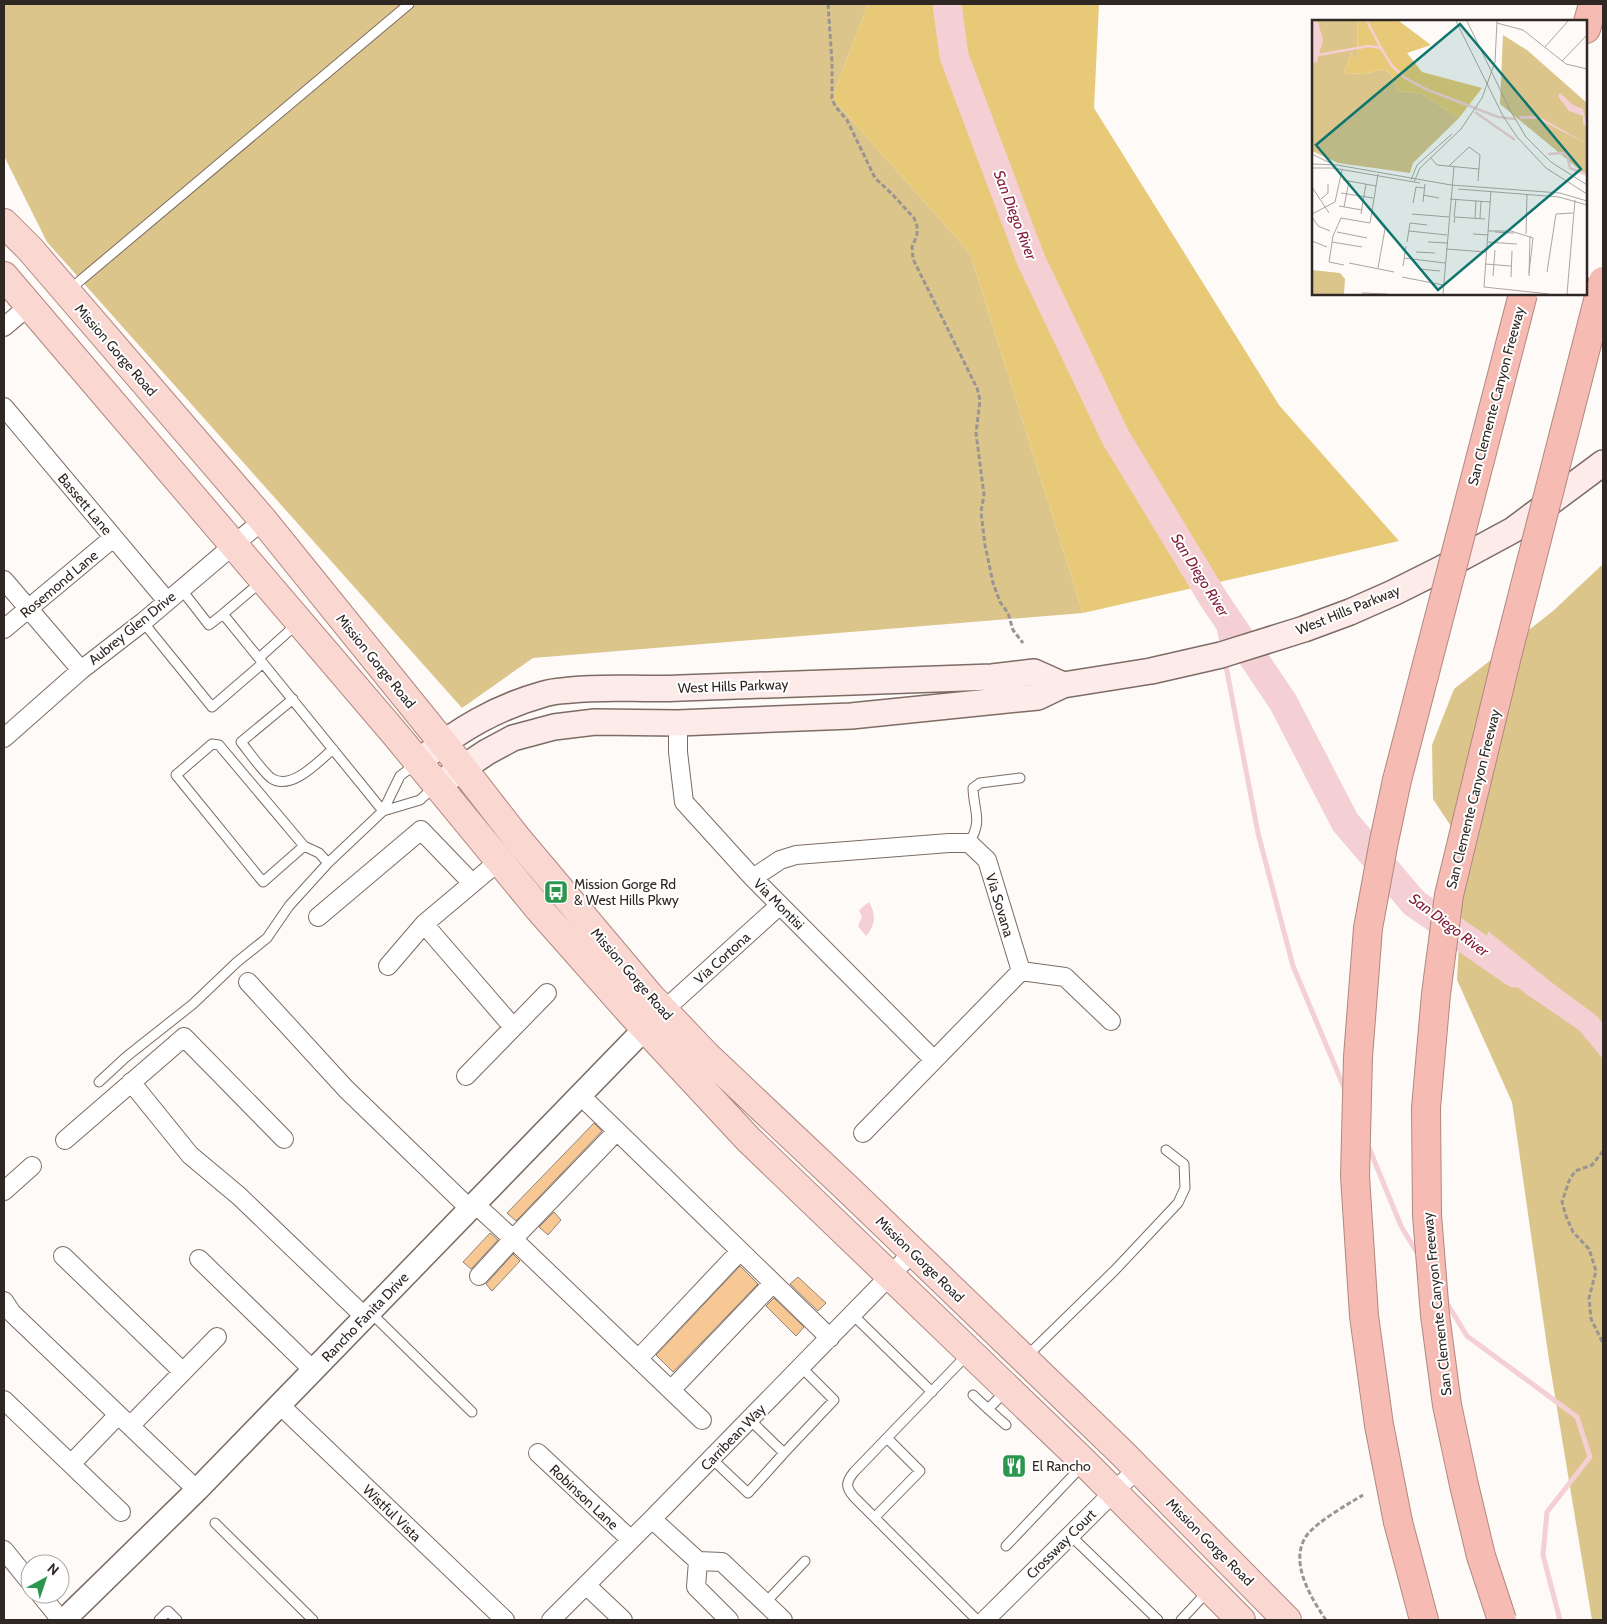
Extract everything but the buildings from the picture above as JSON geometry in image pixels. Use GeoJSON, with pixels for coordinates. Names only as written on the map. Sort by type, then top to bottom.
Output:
{"type":"FeatureCollection","features":[{"type":"Feature","properties":{"kind":"highway"},"geometry":{"type":"LineString","coordinates":[[1582,20],[1584,4]]}},
{"type":"Feature","properties":{"kind":"highway"},"geometry":{"type":"LineString","coordinates":[[1587,25],[1592,4]]}},
{"type":"Feature","properties":{"kind":"highway","name":"San Clemente Canyon Freeway"},"geometry":{"type":"LineString","coordinates":[[1502,1620],[1481,1556],[1447,1405],[1435,1315],[1427,1215],[1426,1108],[1436,994],[1449,895],[1507,656],[1603,281]]}},
{"type":"Feature","properties":{"kind":"highway","name":"San Clemente Canyon Freeway"},"geometry":{"type":"LineString","coordinates":[[1424,1620],[1398,1522],[1379,1425],[1364,1316],[1355,1176],[1358,1057],[1368,928],[1384,840],[1397,780],[1523,295]]}},
{"type":"Feature","properties":{"kind":"main road","name":"Mission Gorge Road"},"geometry":{"type":"LineString","coordinates":[[4,223],[30,249],[263,520],[443,743],[654,1020],[748,1139],[1085,1463],[1241,1620]]}},
{"type":"Feature","properties":{"kind":"main road","name":"Mission Gorge Road"},"geometry":{"type":"LineString","coordinates":[[4,276],[265,579],[539,909],[654,1020],[706,1056],[913,1252],[1137,1469],[1287,1620]]}},
{"type":"Feature","properties":{"kind":"main road","name":"West Hills Parkway"},"geometry":{"type":"LineString","coordinates":[[437,785],[513,738],[554,727],[595,722],[678,723],[851,716],[1038,698],[1063,685],[1151,672],[1221,655],[1304,629],[1393,593],[1484,547],[1513,530],[1603,463]]}},
{"type":"Feature","properties":{"kind":"main road","name":"West Hills Parkway"},"geometry":{"type":"LineString","coordinates":[[418,761],[478,720],[506,706],[547,693],[593,688],[678,689],[992,677],[1034,672],[1063,685]]}},
{"type":"Feature","properties":{"kind":"main road"},"geometry":{"type":"LineString","coordinates":[[970,1352],[980,1347],[990,1349],[1034,1388],[1041,1387],[1047,1382]]}},
{"type":"Feature","properties":{"kind":"street"},"geometry":{"type":"LineString","coordinates":[[4,327],[30,305]]}},
{"type":"Feature","properties":{"kind":"street","name":"Bassett Lane"},"geometry":{"type":"LineString","coordinates":[[7,418],[167,601]]}},
{"type":"Feature","properties":{"kind":"street","name":"Aubrey Glen Drive"},"geometry":{"type":"LineString","coordinates":[[4,738],[81,670],[143,622],[263,520]]}},
{"type":"Feature","properties":{"kind":"street","name":"Rosemond Lane"},"geometry":{"type":"LineString","coordinates":[[4,629],[113,538]]}},
{"type":"Feature","properties":{"kind":"street"},"geometry":{"type":"LineString","coordinates":[[4,580],[81,670]]}},
{"type":"Feature","properties":{"kind":"street","name":"Via Montisi"},"geometry":{"type":"LineString","coordinates":[[678,723],[678,752],[684,802],[753,878],[934,1059]]}},
{"type":"Feature","properties":{"kind":"street"},"geometry":{"type":"LineString","coordinates":[[318,917],[421,830],[472,883]]}},
{"type":"Feature","properties":{"kind":"street"},"geometry":{"type":"LineString","coordinates":[[753,878],[780,860],[796,855],[969,843]]}},
{"type":"Feature","properties":{"kind":"street","name":"Via Sovana"},"geometry":{"type":"LineString","coordinates":[[969,843],[986,860],[1021,971]]}},
{"type":"Feature","properties":{"kind":"street"},"geometry":{"type":"LineString","coordinates":[[388,966],[424,924],[499,861]]}},
{"type":"Feature","properties":{"kind":"street","name":"Via Cortona"},"geometry":{"type":"LineString","coordinates":[[654,1020],[780,905]]}},
{"type":"Feature","properties":{"kind":"street"},"geometry":{"type":"LineString","coordinates":[[424,924],[513,1027]]}},
{"type":"Feature","properties":{"kind":"street"},"geometry":{"type":"LineString","coordinates":[[863,1133],[1021,971],[1065,977],[1111,1021]]}},
{"type":"Feature","properties":{"kind":"street"},"geometry":{"type":"LineString","coordinates":[[248,982],[346,1090],[473,1207],[513,1239],[702,1420]]}},
{"type":"Feature","properties":{"kind":"street"},"geometry":{"type":"LineString","coordinates":[[466,1076],[547,993]]}},
{"type":"Feature","properties":{"kind":"street","name":"Rancho Fanita Drive"},"geometry":{"type":"LineString","coordinates":[[63,1620],[197,1490],[654,1020]]}},
{"type":"Feature","properties":{"kind":"street"},"geometry":{"type":"LineString","coordinates":[[65,1140],[184,1037],[284,1139]]}},
{"type":"Feature","properties":{"kind":"street"},"geometry":{"type":"LineString","coordinates":[[131,1082],[190,1155],[240,1196],[367,1315]]}},
{"type":"Feature","properties":{"kind":"street"},"geometry":{"type":"LineString","coordinates":[[581,1096],[830,1338]]}},
{"type":"Feature","properties":{"kind":"street"},"geometry":{"type":"LineString","coordinates":[[479,1276],[617,1131]]}},
{"type":"Feature","properties":{"kind":"street"},"geometry":{"type":"LineString","coordinates":[[4,1191],[32,1166]]}},
{"type":"Feature","properties":{"kind":"street"},"geometry":{"type":"LineString","coordinates":[[639,1358],[740,1251]]}},
{"type":"Feature","properties":{"kind":"street","name":"Carribean Way"},"geometry":{"type":"LineString","coordinates":[[551,1620],[712,1459],[913,1252]]}},
{"type":"Feature","properties":{"kind":"street"},"geometry":{"type":"LineString","coordinates":[[63,1256],[183,1372]]}},
{"type":"Feature","properties":{"kind":"street"},"geometry":{"type":"LineString","coordinates":[[199,1259],[313,1370]]}},
{"type":"Feature","properties":{"kind":"street"},"geometry":{"type":"LineString","coordinates":[[671,1390],[773,1283]]}},
{"type":"Feature","properties":{"kind":"street"},"geometry":{"type":"LineString","coordinates":[[4,1301],[12,1313],[197,1490]]}},
{"type":"Feature","properties":{"kind":"street"},"geometry":{"type":"LineString","coordinates":[[70,1464],[183,1372],[217,1338]]}},
{"type":"Feature","properties":{"kind":"street"},"geometry":{"type":"LineString","coordinates":[[4,1400],[122,1512]]}},
{"type":"Feature","properties":{"kind":"street","name":"Wistful Vista"},"geometry":{"type":"LineString","coordinates":[[280,1405],[505,1620]]}},
{"type":"Feature","properties":{"kind":"street","name":"Robinson Lane"},"geometry":{"type":"LineString","coordinates":[[538,1453],[631,1540]]}},
{"type":"Feature","properties":{"kind":"street","name":"Crossway Court"},"geometry":{"type":"LineString","coordinates":[[985,1620],[1137,1469]]}},
{"type":"Feature","properties":{"kind":"street"},"geometry":{"type":"LineString","coordinates":[[652,1519],[698,1561],[722,1562],[783,1620]]}},
{"type":"Feature","properties":{"kind":"street"},"geometry":{"type":"LineString","coordinates":[[4,1550],[20,1570]]}},
{"type":"Feature","properties":{"kind":"street"},"geometry":{"type":"LineString","coordinates":[[698,1561],[696,1587],[729,1620]]}},
{"type":"Feature","properties":{"kind":"street"},"geometry":{"type":"LineString","coordinates":[[586,1585],[623,1620]]}},
{"type":"Feature","properties":{"kind":"street"},"geometry":{"type":"LineString","coordinates":[[49,1604],[63,1620]]}},
{"type":"Feature","properties":{"kind":"lane"},"geometry":{"type":"LineString","coordinates":[[67,292],[409,4]]}},
{"type":"Feature","properties":{"kind":"lane"},"geometry":{"type":"LineString","coordinates":[[181,589],[209,625],[265,579]]}},
{"type":"Feature","properties":{"kind":"lane"},"geometry":{"type":"LineString","coordinates":[[223,614],[383,811]]}},
{"type":"Feature","properties":{"kind":"lane"},"geometry":{"type":"LineString","coordinates":[[143,622],[212,707],[300,622]]}},
{"type":"Feature","properties":{"kind":"lane"},"geometry":{"type":"LineString","coordinates":[[293,699],[241,742],[271,778],[281,782],[296,778],[334,749]]}},
{"type":"Feature","properties":{"kind":"lane"},"geometry":{"type":"LineString","coordinates":[[304,846],[263,882],[176,775],[212,744],[219,745],[304,846],[319,853],[328,863]]}},
{"type":"Feature","properties":{"kind":"lane"},"geometry":{"type":"LineString","coordinates":[[99,1082],[126,1057],[193,1004],[237,962],[267,938],[289,906],[328,863],[383,811],[400,776],[418,761]]}},
{"type":"Feature","properties":{"kind":"lane"},"geometry":{"type":"LineString","coordinates":[[969,843],[977,831],[978,824],[974,788],[980,783],[1020,778]]}},
{"type":"Feature","properties":{"kind":"lane"},"geometry":{"type":"LineString","coordinates":[[383,811],[420,800],[437,785]]}},
{"type":"Feature","properties":{"kind":"lane"},"geometry":{"type":"LineString","coordinates":[[1024,1359],[1116,1270],[1178,1203],[1185,1188],[1184,1164],[1166,1150]]}},
{"type":"Feature","properties":{"kind":"lane"},"geometry":{"type":"LineString","coordinates":[[367,1315],[472,1412]]}},
{"type":"Feature","properties":{"kind":"lane"},"geometry":{"type":"LineString","coordinates":[[853,1315],[932,1392]]}},
{"type":"Feature","properties":{"kind":"lane"},"geometry":{"type":"LineString","coordinates":[[970,1352],[854,1472],[847,1481],[847,1485],[848,1491],[977,1620]]}},
{"type":"Feature","properties":{"kind":"lane"},"geometry":{"type":"LineString","coordinates":[[712,1459],[748,1493],[834,1400],[801,1367]]}},
{"type":"Feature","properties":{"kind":"lane"},"geometry":{"type":"LineString","coordinates":[[988,1409],[1008,1389]]}},
{"type":"Feature","properties":{"kind":"lane"},"geometry":{"type":"LineString","coordinates":[[973,1394],[1006,1425]]}},
{"type":"Feature","properties":{"kind":"lane"},"geometry":{"type":"LineString","coordinates":[[750,1420],[784,1454]]}},
{"type":"Feature","properties":{"kind":"lane"},"geometry":{"type":"LineString","coordinates":[[875,1517],[920,1470],[887,1438]]}},
{"type":"Feature","properties":{"kind":"lane"},"geometry":{"type":"LineString","coordinates":[[1006,1546],[1085,1463]]}},
{"type":"Feature","properties":{"kind":"lane"},"geometry":{"type":"LineString","coordinates":[[216,1523],[313,1620]]}},
{"type":"Feature","properties":{"kind":"lane"},"geometry":{"type":"LineString","coordinates":[[1070,1535],[1158,1620]]}},
{"type":"Feature","properties":{"kind":"lane"},"geometry":{"type":"LineString","coordinates":[[765,1602],[805,1561]]}},
{"type":"Feature","properties":{"kind":"lane"},"geometry":{"type":"LineString","coordinates":[[1181,1620],[1210,1589]]}},
{"type":"Feature","properties":{"kind":"lane"},"geometry":{"type":"LineString","coordinates":[[159,1620],[168,1611],[177,1620]]}},
{"type":"Feature","properties":{"kind":"path"},"geometry":{"type":"LineString","coordinates":[[828,4],[832,62],[832,98],[835,106],[847,120],[875,178],[914,218],[917,226],[917,235],[912,247],[912,258],[977,388],[980,400],[976,433],[984,495],[981,512],[985,545],[993,583],[1000,602],[1008,612],[1013,630],[1023,643]]}},
{"type":"Feature","properties":{"kind":"path"},"geometry":{"type":"LineString","coordinates":[[1603,1151],[1592,1165],[1575,1171],[1569,1181],[1562,1202],[1573,1232],[1589,1250],[1596,1271],[1589,1298],[1591,1319],[1603,1343]]}},
{"type":"Feature","properties":{"kind":"path"},"geometry":{"type":"LineString","coordinates":[[1326,1620],[1305,1582],[1300,1552],[1306,1536],[1314,1528],[1363,1495]]}},
{"type":"Feature","properties":{"kind":"shaded area"},"geometry":{"type":"Polygon","coordinates":[[[4,4],[868,4],[832,98],[970,253],[1083,613],[533,658],[462,708],[47,242],[4,156],[4,4]]]}},
{"type":"Feature","properties":{"kind":"shaded area"},"geometry":{"type":"Polygon","coordinates":[[[868,4],[1099,4],[1094,108],[1279,405],[1399,541],[1083,613],[970,253],[832,98],[868,4]]]}},
{"type":"Feature","properties":{"kind":"shaded area"},"geometry":{"type":"Polygon","coordinates":[[[1603,564],[1603,1620],[1592,1620],[1549,1360],[1512,1102],[1457,980],[1464,846],[1433,799],[1432,745],[1454,689],[1553,611],[1603,564]]]}},
{"type":"Feature","properties":{"kind":"shaded area"},"geometry":{"type":"Polygon","coordinates":[[[869,902],[874,919],[872,928],[866,936],[858,926],[862,917],[859,910],[869,902]]]}},
{"type":"Feature","properties":{"kind":"shaded area"},"geometry":{"type":"Polygon","coordinates":[[[1488,931],[1597,1016],[1603,1024],[1603,1059],[1579,1030],[1526,994],[1482,958],[1488,931]]]}},
{"type":"Feature","properties":{"kind":"waterway","name":"San Diego River"},"geometry":{"type":"LineString","coordinates":[[947,4],[954,56],[1031,260],[1116,438],[1213,598],[1283,702],[1345,822],[1414,903],[1515,973]]}},
{"type":"Feature","properties":{"kind":"waterway"},"geometry":{"type":"LineString","coordinates":[[1213,598],[1223,647]]}},
{"type":"Feature","properties":{"kind":"waterway"},"geometry":{"type":"LineString","coordinates":[[1225,661],[1258,833],[1293,966],[1346,1092]]}},
{"type":"Feature","properties":{"kind":"waterway"},"geometry":{"type":"LineString","coordinates":[[1367,1143],[1401,1226],[1419,1256]]}},
{"type":"Feature","properties":{"kind":"waterway"},"geometry":{"type":"LineString","coordinates":[[1445,1300],[1467,1336],[1577,1417],[1590,1457],[1547,1512],[1543,1555],[1560,1620]]}},
{"type":"Feature","properties":{"kind":"place","name":"Mission Gorge Rd & West Hills Pkwy"},"geometry":{"type":"Point","coordinates":[556,892]}},
{"type":"Feature","properties":{"kind":"place","name":"El Rancho"},"geometry":{"type":"Point","coordinates":[1014,1466]}}]}
